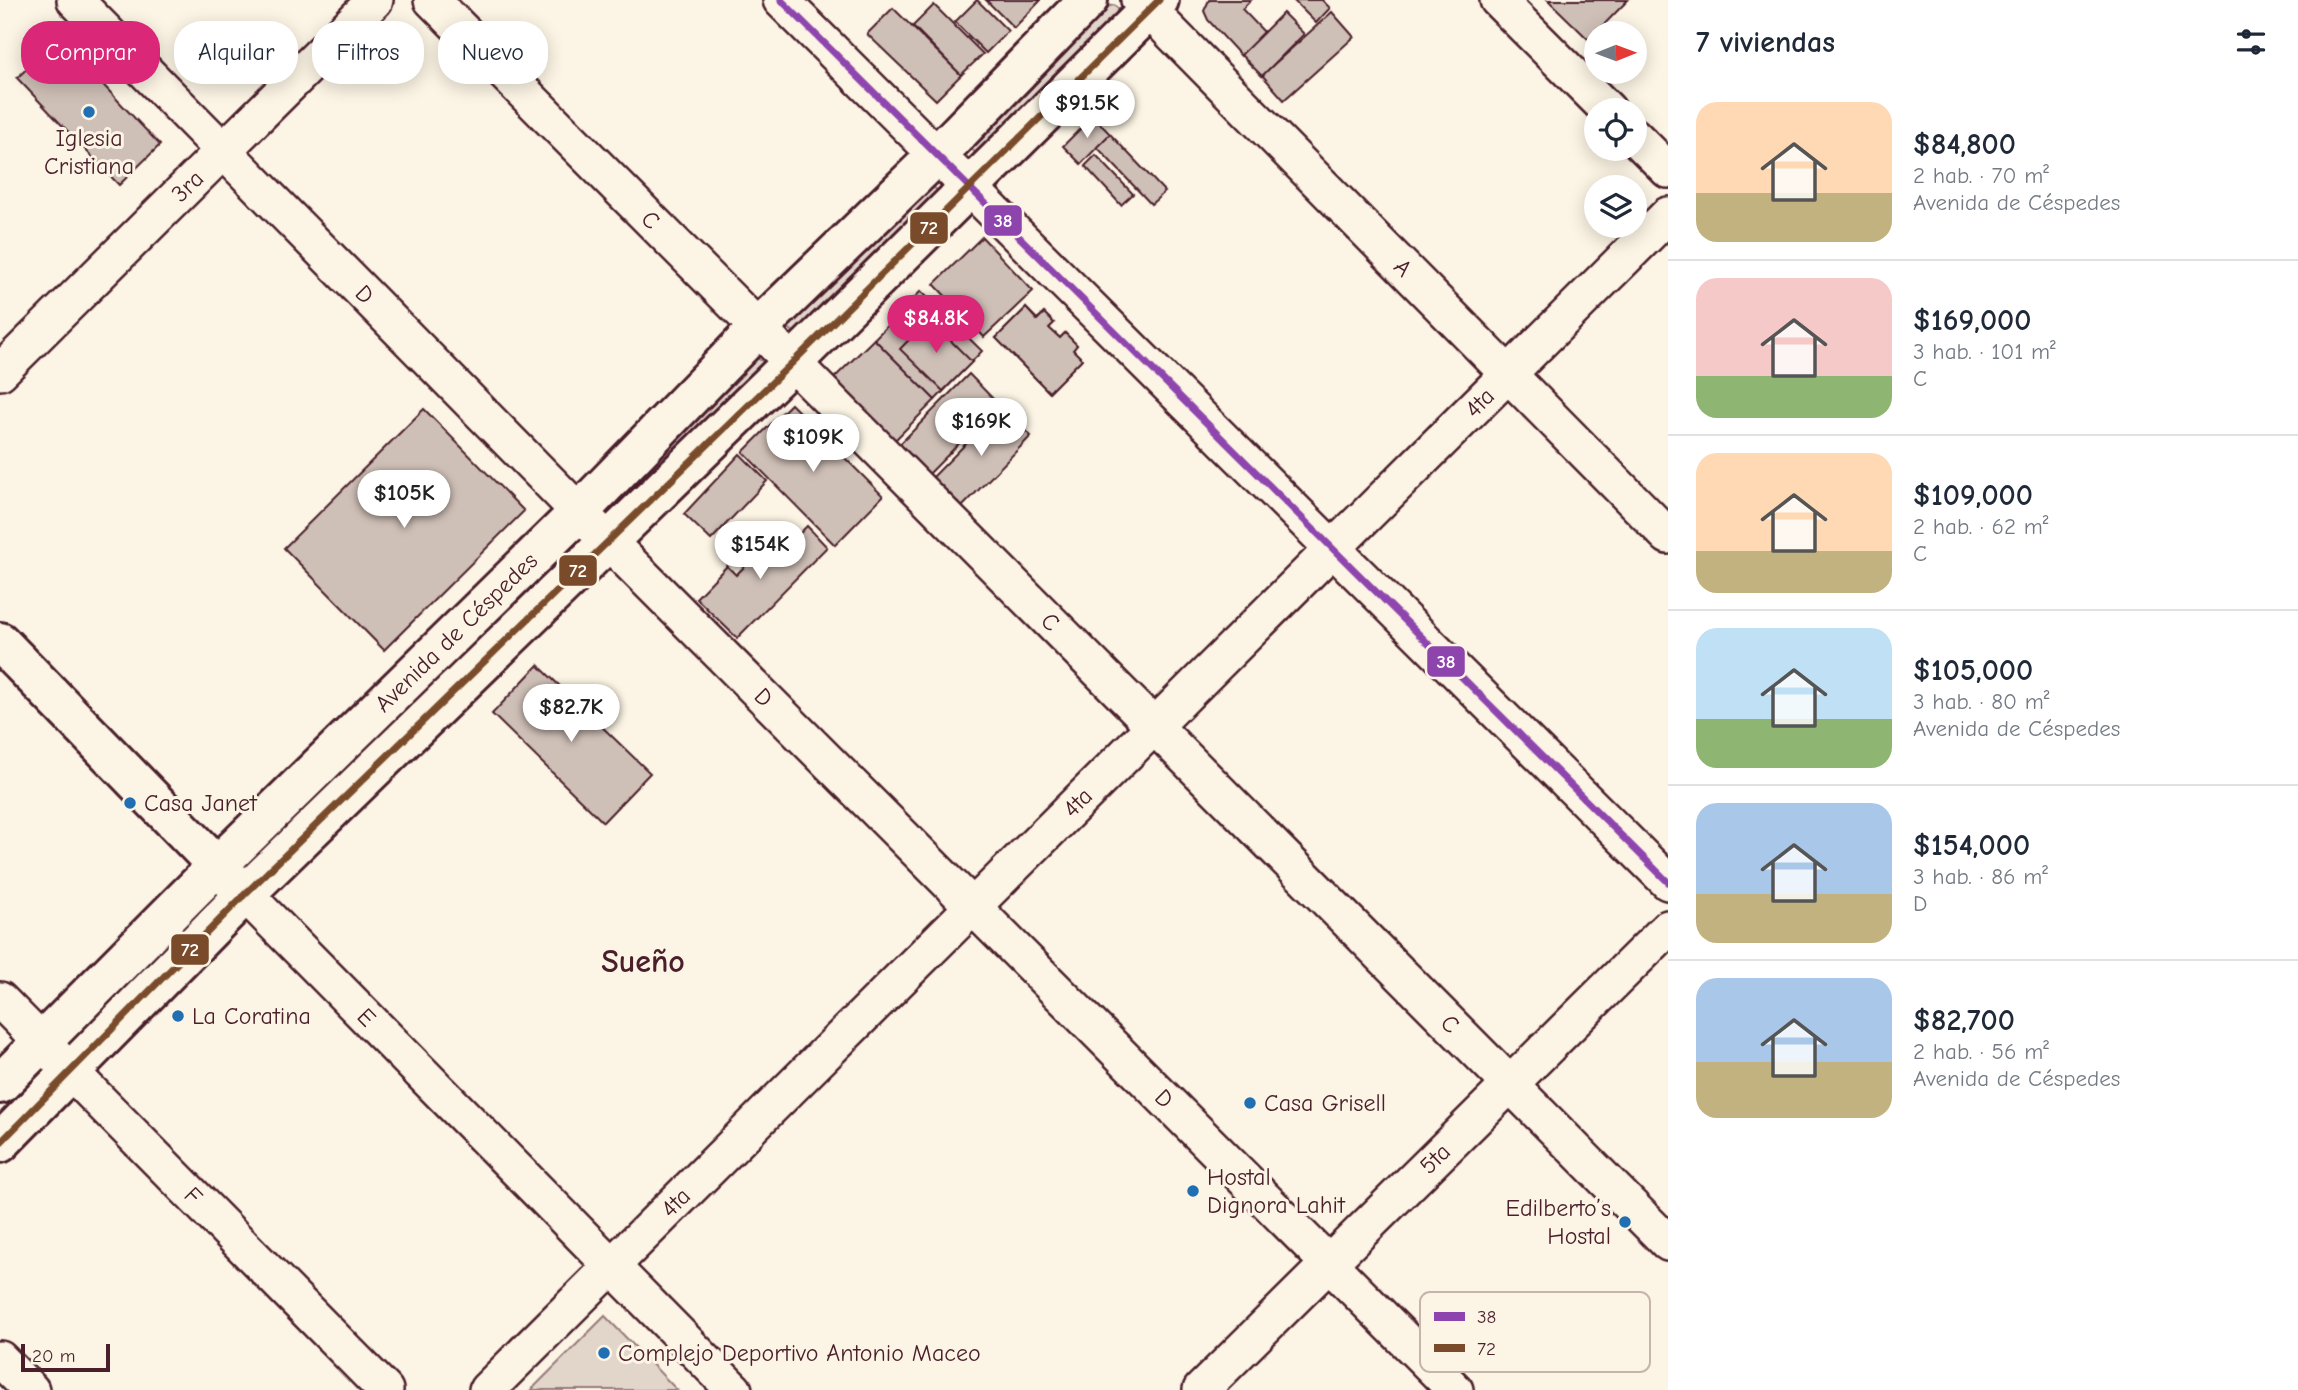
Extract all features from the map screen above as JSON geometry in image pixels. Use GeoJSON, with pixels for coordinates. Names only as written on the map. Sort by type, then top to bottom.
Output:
{"type":"FeatureCollection","features":[{"type":"Feature","properties":{"kind":"main road","name":"Avenida de Céspedes"},"geometry":{"type":"LineString","coordinates":[[0,1084],[217,866],[579,512],[758,328],[936,156],[1088,0]]}},
{"type":"Feature","properties":{"kind":"main road","name":"Avenida de Céspedes"},"geometry":{"type":"LineString","coordinates":[[0,1143],[245,894],[793,362],[970,187],[1149,4]]}},
{"type":"Feature","properties":{"kind":"main road","name":"E"},"geometry":{"type":"LineString","coordinates":[[0,642],[245,894]]}},
{"type":"Feature","properties":{"kind":"street","name":"D"},"geometry":{"type":"LineString","coordinates":[[75,0],[579,512],[610,540],[1420,1355]]}},
{"type":"Feature","properties":{"kind":"street","name":"3ra"},"geometry":{"type":"LineString","coordinates":[[0,372],[374,0]]}},
{"type":"Feature","properties":{"kind":"street","name":"C"},"geometry":{"type":"LineString","coordinates":[[432,0],[1668,1243]]}},
{"type":"Feature","properties":{"kind":"street"},"geometry":{"type":"LineString","coordinates":[[781,0],[1668,882]]}},
{"type":"Feature","properties":{"kind":"street"},"geometry":{"type":"LineString","coordinates":[[1499,0],[1596,98]]}},
{"type":"Feature","properties":{"kind":"street","name":"A"},"geometry":{"type":"LineString","coordinates":[[1149,4],[1508,375],[1668,536]]}},
{"type":"Feature","properties":{"kind":"street"},"geometry":{"type":"LineString","coordinates":[[1647,149],[1668,170]]}},
{"type":"Feature","properties":{"kind":"street","name":"4ta"},"geometry":{"type":"LineString","coordinates":[[487,1390],[1668,215]]}},
{"type":"Feature","properties":{"kind":"street","name":"E"},"geometry":{"type":"LineString","coordinates":[[245,894],[734,1390]]}},
{"type":"Feature","properties":{"kind":"street","name":"5ta"},"geometry":{"type":"LineString","coordinates":[[1201,1390],[1668,928]]}},
{"type":"Feature","properties":{"kind":"street","name":"F"},"geometry":{"type":"LineString","coordinates":[[0,1000],[386,1390]]}},
{"type":"Feature","properties":{"kind":"street"},"geometry":{"type":"LineString","coordinates":[[0,1359],[31,1390]]}},
{"type":"Feature","properties":{"kind":"street","name":"D"},"geometry":{"type":"LineString","coordinates":[[1437,1372],[1455,1390]]}},
{"type":"Feature","properties":{"kind":"shaded area"},"geometry":{"type":"Polygon","coordinates":[[[1114,5],[1122,12],[979,154],[970,149],[1103,8],[1114,5]]]}},
{"type":"Feature","properties":{"kind":"shaded area"},"geometry":{"type":"Polygon","coordinates":[[[931,185],[939,192],[796,334],[786,326],[931,185]]]}},
{"type":"Feature","properties":{"kind":"shaded area"},"geometry":{"type":"Polygon","coordinates":[[[755,357],[767,364],[611,513],[607,506],[755,357]]]}},
{"type":"Feature","properties":{"kind":"shaded area","name":"Complejo Deportivo Antonio Maceo"},"geometry":{"type":"Polygon","coordinates":[[[605,1316],[677,1390],[531,1390],[605,1316]]]}},
{"type":"Feature","properties":{"kind":"building"},"geometry":{"type":"Polygon","coordinates":[[[977,0],[1008,31],[986,53],[955,22],[977,0]]]}},
{"type":"Feature","properties":{"kind":"building"},"geometry":{"type":"Polygon","coordinates":[[[986,0],[1040,0],[1040,1],[1014,28],[986,0]]]}},
{"type":"Feature","properties":{"kind":"building"},"geometry":{"type":"Polygon","coordinates":[[[1209,0],[1251,0],[1242,9],[1265,33],[1241,56],[1208,20],[1204,11],[1209,0]]]}},
{"type":"Feature","properties":{"kind":"building"},"geometry":{"type":"Polygon","coordinates":[[[1293,0],[1322,0],[1330,8],[1316,23],[1293,0]]]}},
{"type":"Feature","properties":{"kind":"building"},"geometry":{"type":"Polygon","coordinates":[[[1548,0],[1628,0],[1608,21],[1584,21],[1584,35],[1548,0]]]}},
{"type":"Feature","properties":{"kind":"building"},"geometry":{"type":"Polygon","coordinates":[[[934,5],[983,54],[961,75],[913,26],[934,5]]]}},
{"type":"Feature","properties":{"kind":"building"},"geometry":{"type":"Polygon","coordinates":[[[893,8],[961,75],[936,100],[867,34],[893,8]]]}},
{"type":"Feature","properties":{"kind":"building"},"geometry":{"type":"Polygon","coordinates":[[[1332,12],[1354,37],[1284,100],[1262,75],[1332,12]]]}},
{"type":"Feature","properties":{"kind":"building"},"geometry":{"type":"Polygon","coordinates":[[[1283,13],[1304,34],[1262,76],[1241,55],[1283,13]]]}},
{"type":"Feature","properties":{"kind":"building","name":"Iglesia Cristiana"},"geometry":{"type":"Polygon","coordinates":[[[23,84],[102,84],[160,145],[119,185],[23,84]]]}},
{"type":"Feature","properties":{"kind":"building"},"geometry":{"type":"Polygon","coordinates":[[[1093,116],[1110,134],[1081,164],[1063,146],[1093,116]]]}},
{"type":"Feature","properties":{"kind":"building"},"geometry":{"type":"Polygon","coordinates":[[[1110,134],[1165,192],[1151,204],[1097,147],[1110,134]]]}},
{"type":"Feature","properties":{"kind":"building"},"geometry":{"type":"Polygon","coordinates":[[[1096,155],[1133,194],[1121,205],[1085,166],[1096,155]]]}},
{"type":"Feature","properties":{"kind":"building"},"geometry":{"type":"Polygon","coordinates":[[[982,237],[1033,291],[984,337],[934,284],[982,237]]]}},
{"type":"Feature","properties":{"kind":"building"},"geometry":{"type":"Polygon","coordinates":[[[921,291],[982,351],[935,400],[874,339],[921,291]]]}},
{"type":"Feature","properties":{"kind":"building"},"geometry":{"type":"Polygon","coordinates":[[[1026,308],[1037,319],[1044,313],[1054,323],[1049,328],[1060,338],[1065,333],[1077,345],[1073,350],[1082,359],[1049,392],[996,338],[1026,308]]]}},
{"type":"Feature","properties":{"kind":"building"},"geometry":{"type":"Polygon","coordinates":[[[1026,308],[1037,320],[1044,313],[1054,323],[1049,328],[1060,338],[1065,333],[1077,345],[1073,350],[1082,359],[1049,392],[996,338],[1026,308]]]}},
{"type":"Feature","properties":{"kind":"building"},"geometry":{"type":"Polygon","coordinates":[[[929,319],[972,362],[943,391],[900,349],[929,319]]]}},
{"type":"Feature","properties":{"kind":"building"},"geometry":{"type":"Polygon","coordinates":[[[874,339],[935,400],[891,444],[830,382],[874,339]]]}},
{"type":"Feature","properties":{"kind":"building"},"geometry":{"type":"Polygon","coordinates":[[[969,374],[998,404],[927,476],[897,447],[969,374]]]}},
{"type":"Feature","properties":{"kind":"building"},"geometry":{"type":"Polygon","coordinates":[[[791,404],[883,496],[835,545],[743,452],[791,404]]]}},
{"type":"Feature","properties":{"kind":"building"},"geometry":{"type":"Polygon","coordinates":[[[1002,407],[1031,436],[960,509],[931,479],[1002,407]]]}},
{"type":"Feature","properties":{"kind":"building"},"geometry":{"type":"Polygon","coordinates":[[[424,409],[524,511],[384,650],[284,548],[424,409]]]}},
{"type":"Feature","properties":{"kind":"building"},"geometry":{"type":"Polygon","coordinates":[[[740,454],[767,481],[711,540],[684,514],[740,454]]]}},
{"type":"Feature","properties":{"kind":"building"},"geometry":{"type":"Polygon","coordinates":[[[807,526],[827,547],[737,638],[696,598],[727,566],[736,575],[777,534],[788,545],[807,526]]]}},
{"type":"Feature","properties":{"kind":"building"},"geometry":{"type":"Polygon","coordinates":[[[538,665],[650,773],[603,822],[492,714],[538,665]]]}},
{"type":"Feature","properties":{"kind":"transit line","name":"38"},"geometry":{"type":"LineString","coordinates":[[781,0],[1668,882]]}},
{"type":"Feature","properties":{"kind":"transit line","name":"72"},"geometry":{"type":"LineString","coordinates":[[0,1143],[245,894],[793,362],[1159,0]]}},
{"type":"Feature","properties":{"kind":"place","name":"Iglesia Cristiana"},"geometry":{"type":"Point","coordinates":[89,112]}},
{"type":"Feature","properties":{"kind":"place","name":"Casa Janet"},"geometry":{"type":"Point","coordinates":[130,803]}},
{"type":"Feature","properties":{"kind":"place","name":"La Coratina"},"geometry":{"type":"Point","coordinates":[178,1016]}},
{"type":"Feature","properties":{"kind":"place","name":"Casa Grisell"},"geometry":{"type":"Point","coordinates":[1250,1103]}},
{"type":"Feature","properties":{"kind":"place","name":"Hostal Dignora Lahit"},"geometry":{"type":"Point","coordinates":[1193,1191]}},
{"type":"Feature","properties":{"kind":"place","name":"Edilberto’s Hostal"},"geometry":{"type":"Point","coordinates":[1625,1222]}},
{"type":"Feature","properties":{"kind":"place","name":"Complejo Deportivo Antonio Maceo"},"geometry":{"type":"Point","coordinates":[604,1353]}},
{"type":"Feature","properties":{"kind":"district","name":"Sueño"},"geometry":{"type":"Point","coordinates":[643,961]}}]}
